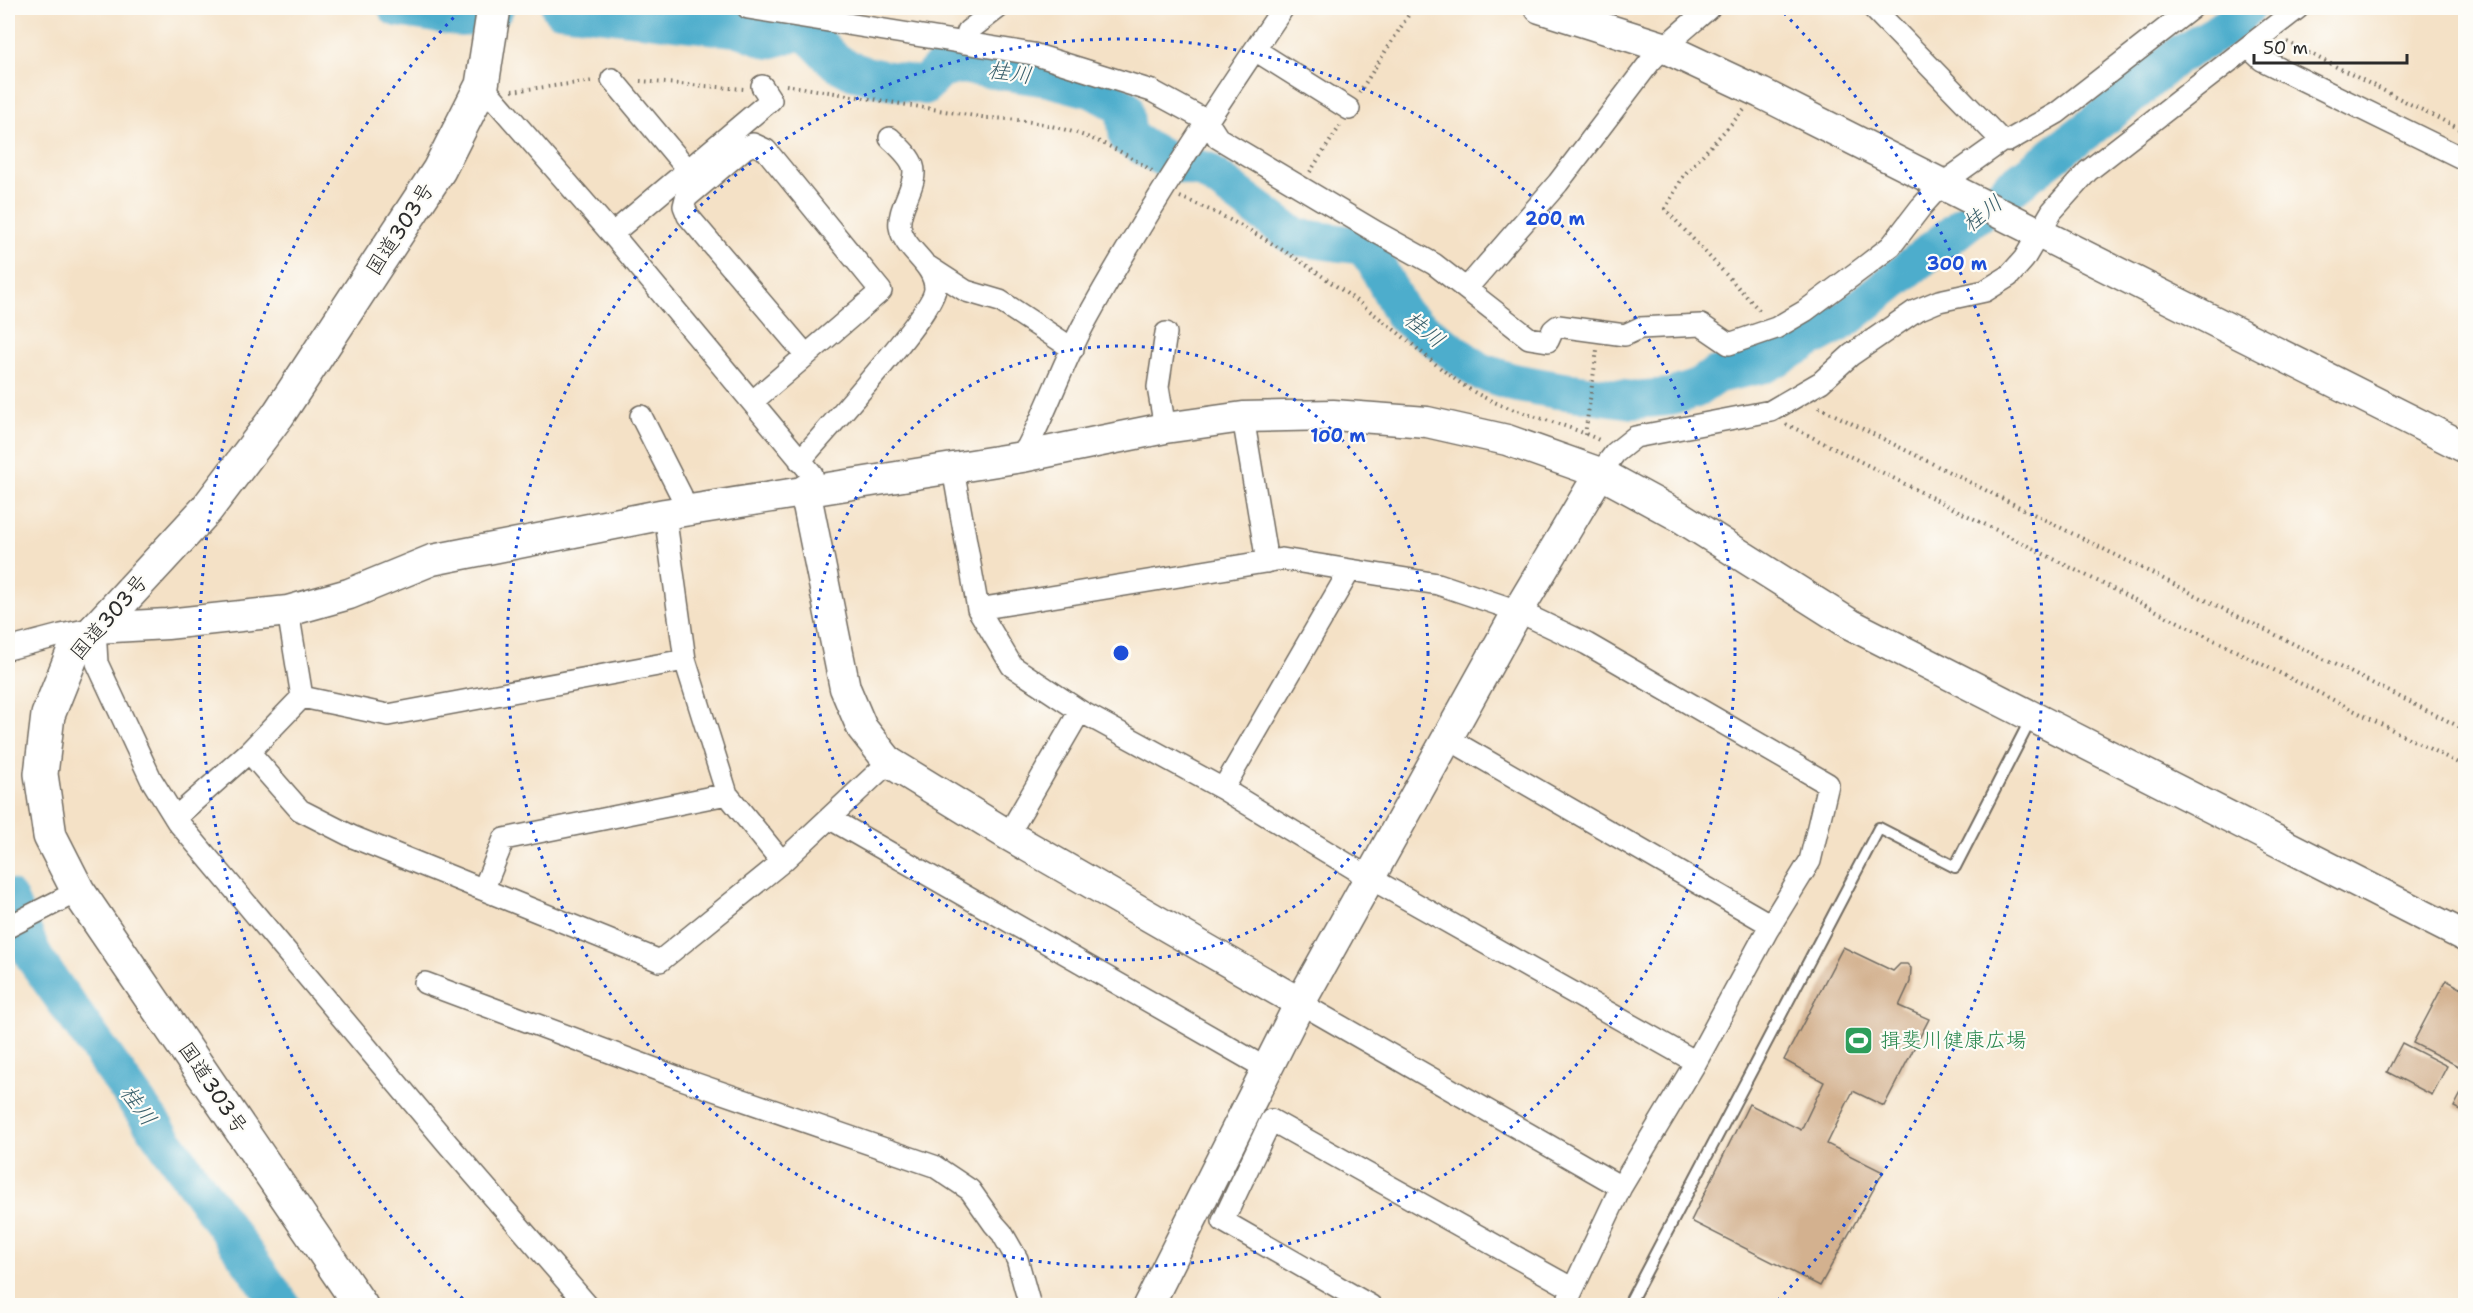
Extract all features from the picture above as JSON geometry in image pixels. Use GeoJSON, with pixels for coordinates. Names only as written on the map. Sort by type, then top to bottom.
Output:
{"type":"FeatureCollection","features":[{"type":"Feature","properties":{"kind":"highway","name":"国道303号"},"geometry":{"type":"LineString","coordinates":[[361,1305],[78,891],[50,836],[41,774],[48,715],[72,656],[95,628],[206,510],[278,415],[440,170],[486,90],[493,22]]}},
{"type":"Feature","properties":{"kind":"street"},"geometry":{"type":"LineString","coordinates":[[748,8],[779,10],[1033,54],[1126,82],[1175,102],[1205,124],[1218,138],[1434,264],[1529,338],[1548,341],[1553,330],[1558,326],[1625,335],[1640,328],[1701,325],[1729,344],[1776,328],[1805,311],[1891,246],[1921,207],[2002,141],[2008,141],[2057,113],[2192,8]]}},
{"type":"Feature","properties":{"kind":"street"},"geometry":{"type":"LineString","coordinates":[[964,42],[968,31],[998,8]]}},
{"type":"Feature","properties":{"kind":"street"},"geometry":{"type":"LineString","coordinates":[[1023,457],[1083,326],[1165,186],[1283,8]]}},
{"type":"Feature","properties":{"kind":"street"},"geometry":{"type":"LineString","coordinates":[[1540,8],[1663,47],[1761,93],[2466,448]]}},
{"type":"Feature","properties":{"kind":"street"},"geometry":{"type":"LineString","coordinates":[[1466,289],[1558,183],[1663,47],[1677,38],[1709,8]]}},
{"type":"Feature","properties":{"kind":"street"},"geometry":{"type":"LineString","coordinates":[[1873,8],[2002,141]]}},
{"type":"Feature","properties":{"kind":"street"},"geometry":{"type":"LineString","coordinates":[[1148,1305],[1300,1003],[1518,611],[1608,463],[1635,437],[1771,411],[1821,382],[1851,355],[1915,311],[1939,301],[1985,291],[2009,276],[2024,259],[2028,227],[2052,211],[2088,171],[2298,8]]}},
{"type":"Feature","properties":{"kind":"street"},"geometry":{"type":"LineString","coordinates":[[2248,47],[2262,60],[2466,160]]}},
{"type":"Feature","properties":{"kind":"street"},"geometry":{"type":"LineString","coordinates":[[1254,50],[1349,110]]}},
{"type":"Feature","properties":{"kind":"street"},"geometry":{"type":"LineString","coordinates":[[612,79],[688,170]]}},
{"type":"Feature","properties":{"kind":"street"},"geometry":{"type":"LineString","coordinates":[[612,234],[771,100],[762,86]]}},
{"type":"Feature","properties":{"kind":"street"},"geometry":{"type":"LineString","coordinates":[[486,90],[612,234],[812,474],[805,490],[845,688],[862,728],[889,762],[1008,835],[1621,1187]]}},
{"type":"Feature","properties":{"kind":"street"},"geometry":{"type":"LineString","coordinates":[[800,460],[883,364],[931,304],[935,291],[933,280],[925,264],[902,236],[899,225],[914,175],[913,165],[891,138]]}},
{"type":"Feature","properties":{"kind":"street"},"geometry":{"type":"LineString","coordinates":[[752,402],[881,291],[766,150],[753,144],[745,148],[686,198],[684,206],[688,216],[806,355]]}},
{"type":"Feature","properties":{"kind":"street"},"geometry":{"type":"LineString","coordinates":[[925,264],[966,291],[1000,301],[1073,349]]}},
{"type":"Feature","properties":{"kind":"street"},"geometry":{"type":"LineString","coordinates":[[1165,428],[1158,387],[1166,333]]}},
{"type":"Feature","properties":{"kind":"street"},"geometry":{"type":"LineString","coordinates":[[8,649],[95,628],[167,624],[288,611],[349,594],[432,560],[805,490],[1023,457],[1165,428],[1243,417],[1333,415],[1427,422],[1608,463],[1679,516],[1850,624],[2466,937]]}},
{"type":"Feature","properties":{"kind":"street"},"geometry":{"type":"LineString","coordinates":[[640,416],[681,495],[675,513],[684,660],[727,795],[782,862]]}},
{"type":"Feature","properties":{"kind":"street"},"geometry":{"type":"LineString","coordinates":[[1243,417],[1267,562]]}},
{"type":"Feature","properties":{"kind":"street"},"geometry":{"type":"LineString","coordinates":[[953,469],[978,609],[1012,666],[1080,711],[1223,789],[1370,878],[1696,1062]]}},
{"type":"Feature","properties":{"kind":"street"},"geometry":{"type":"LineString","coordinates":[[978,609],[1282,559],[1438,584],[1518,611],[1587,644],[1828,784],[1810,861],[1771,925],[1696,1062],[1621,1187],[1569,1297],[1271,1120],[1223,1221],[1371,1305]]}},
{"type":"Feature","properties":{"kind":"street"},"geometry":{"type":"LineString","coordinates":[[1223,789],[1350,570]]}},
{"type":"Feature","properties":{"kind":"street"},"geometry":{"type":"LineString","coordinates":[[288,611],[302,697]]}},
{"type":"Feature","properties":{"kind":"street"},"geometry":{"type":"LineString","coordinates":[[95,628],[97,663],[151,779],[175,818],[408,1097],[588,1305]]}},
{"type":"Feature","properties":{"kind":"street"},"geometry":{"type":"LineString","coordinates":[[302,697],[388,715],[684,660]]}},
{"type":"Feature","properties":{"kind":"street"},"geometry":{"type":"LineString","coordinates":[[175,818],[249,752],[302,697]]}},
{"type":"Feature","properties":{"kind":"street"},"geometry":{"type":"LineString","coordinates":[[1008,835],[1080,711]]}},
{"type":"Feature","properties":{"kind":"street"},"geometry":{"type":"LineString","coordinates":[[1447,738],[1771,925]]}},
{"type":"Feature","properties":{"kind":"street"},"geometry":{"type":"LineString","coordinates":[[249,752],[300,810],[353,837],[660,961],[782,862],[889,762]]}},
{"type":"Feature","properties":{"kind":"street"},"geometry":{"type":"LineString","coordinates":[[484,888],[504,839],[727,795]]}},
{"type":"Feature","properties":{"kind":"street"},"geometry":{"type":"LineString","coordinates":[[829,818],[1267,1069]]}},
{"type":"Feature","properties":{"kind":"street"},"geometry":{"type":"LineString","coordinates":[[8,927],[78,891]]}},
{"type":"Feature","properties":{"kind":"street"},"geometry":{"type":"LineString","coordinates":[[425,983],[682,1079],[934,1166],[970,1190],[1002,1233],[1017,1259],[1030,1305]]}},
{"type":"Feature","properties":{"kind":"lane"},"geometry":{"type":"LineString","coordinates":[[1628,1305],[1879,828],[1955,867],[2033,716]]}},
{"type":"Feature","properties":{"kind":"path"},"geometry":{"type":"LineString","coordinates":[[2269,30],[2278,38],[2466,132]]}},
{"type":"Feature","properties":{"kind":"path"},"geometry":{"type":"LineString","coordinates":[[486,90],[612,79],[749,89],[774,84],[987,118],[1017,118],[1092,138],[1139,162],[1165,186],[1217,212],[1297,260],[1362,304],[1464,386],[1486,400],[1600,440],[1608,463]]}},
{"type":"Feature","properties":{"kind":"path"},"geometry":{"type":"LineString","coordinates":[[1761,93],[1699,156],[1684,175],[1665,209],[1776,328]]}},
{"type":"Feature","properties":{"kind":"path"},"geometry":{"type":"LineString","coordinates":[[1585,435],[1597,348],[1588,347]]}},
{"type":"Feature","properties":{"kind":"path"},"geometry":{"type":"LineString","coordinates":[[1803,393],[1814,405],[2466,730]]}},
{"type":"Feature","properties":{"kind":"path"},"geometry":{"type":"LineString","coordinates":[[1771,411],[1779,420],[2466,767]]}},
{"type":"Feature","properties":{"kind":"building"},"geometry":{"type":"Polygon","coordinates":[[[1843,947],[1893,971],[1900,964],[1907,964],[1911,968],[1910,982],[1899,1006],[1929,1019],[1884,1106],[1853,1091],[1827,1144],[1883,1172],[1820,1286],[1691,1221],[1749,1104],[1801,1130],[1824,1082],[1784,1060],[1843,947]]]}},
{"type":"Feature","properties":{"kind":"building"},"geometry":{"type":"Polygon","coordinates":[[[2446,980],[2466,991],[2466,1070],[2413,1043],[2446,980]]]}},
{"type":"Feature","properties":{"kind":"building"},"geometry":{"type":"Polygon","coordinates":[[[2402,1043],[2447,1066],[2432,1095],[2387,1072],[2402,1043]]]}},
{"type":"Feature","properties":{"kind":"building"},"geometry":{"type":"Polygon","coordinates":[[[2466,1084],[2466,1113],[2454,1107],[2466,1084]]]}},
{"type":"Feature","properties":{"kind":"waterway","name":"桂川"},"geometry":{"type":"LineString","coordinates":[[397,8],[462,18],[495,8]]}},
{"type":"Feature","properties":{"kind":"waterway","name":"桂川"},"geometry":{"type":"LineString","coordinates":[[560,8],[742,29],[769,40],[803,31],[834,60],[854,71],[877,78],[924,86],[938,71],[960,65],[1048,78],[1093,90],[1124,107],[1128,138],[1172,163],[1205,170],[1295,237],[1363,246],[1374,260],[1403,315],[1479,371],[1513,382],[1633,400],[1670,397],[1696,389],[1716,375],[1766,364],[1843,321],[2009,189],[2125,101],[2174,58],[2221,31],[2246,8]]}},
{"type":"Feature","properties":{"kind":"waterway"},"geometry":{"type":"LineString","coordinates":[[975,68],[980,51]]}},
{"type":"Feature","properties":{"kind":"waterway","name":"桂川"},"geometry":{"type":"LineString","coordinates":[[8,898],[35,959],[282,1306]]}},
{"type":"Feature","properties":{"kind":"place","name":"揖斐川健康広場"},"geometry":{"type":"Point","coordinates":[1859,1040]}}]}
